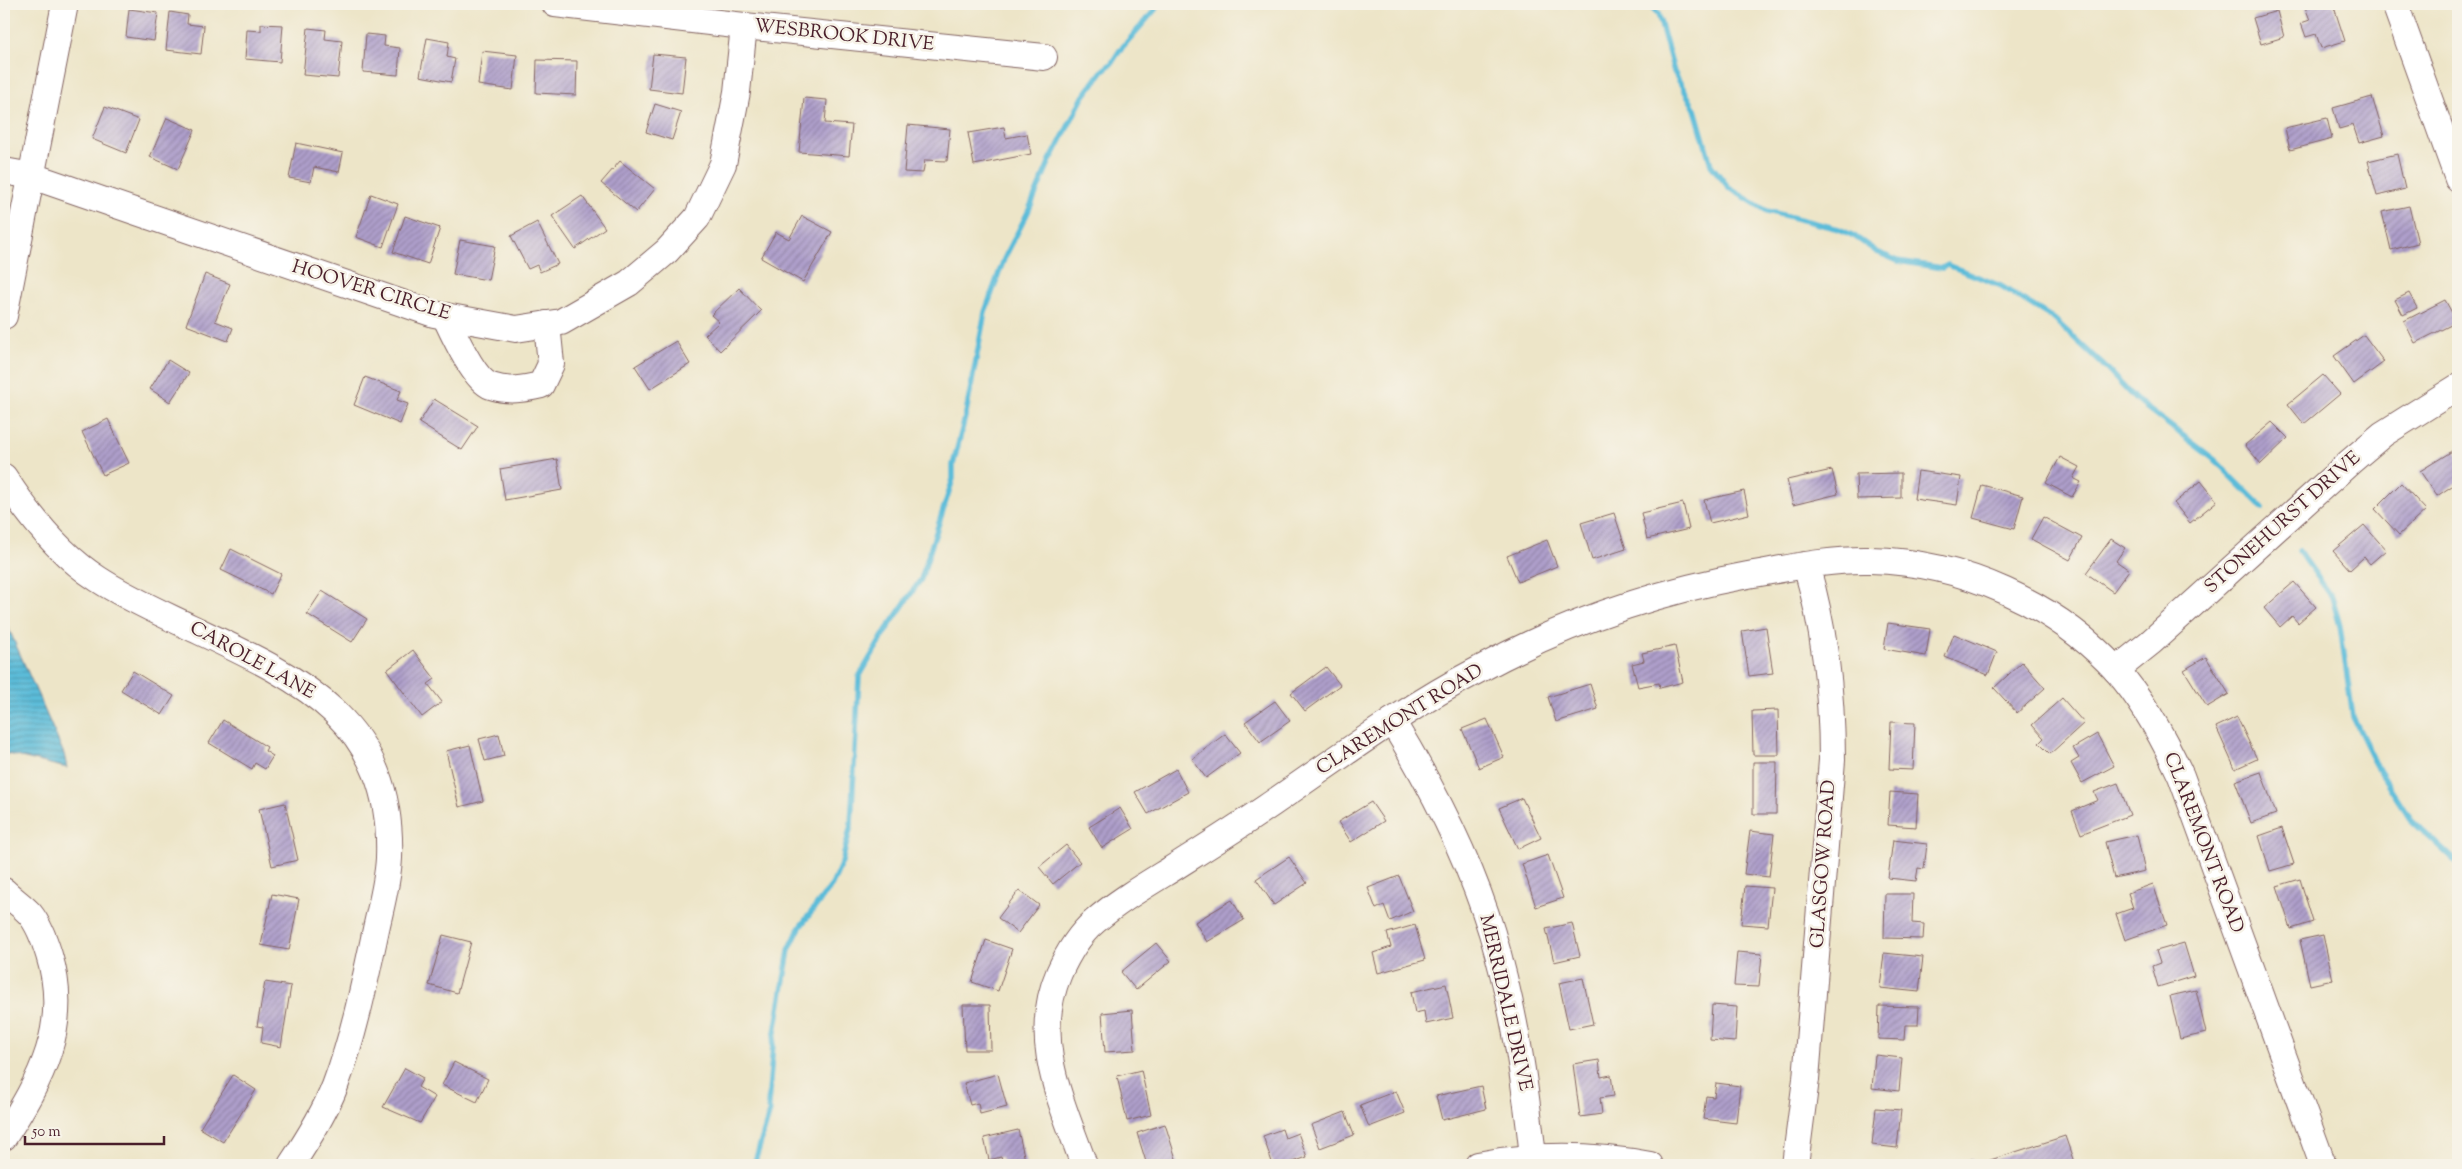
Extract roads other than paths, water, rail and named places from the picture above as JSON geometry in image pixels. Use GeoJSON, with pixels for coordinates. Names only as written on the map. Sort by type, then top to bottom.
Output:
{"type":"FeatureCollection","features":[{"type":"Feature","properties":{"kind":"street"},"geometry":{"type":"LineString","coordinates":[[4,316],[65,4]]}},
{"type":"Feature","properties":{"kind":"street","name":"WESBROOK DRIVE"},"geometry":{"type":"LineString","coordinates":[[555,4],[744,26],[1044,57]]}},
{"type":"Feature","properties":{"kind":"street"},"geometry":{"type":"LineString","coordinates":[[2395,4],[2458,179]]}},
{"type":"Feature","properties":{"kind":"street","name":"HOOVER CIRCLE"},"geometry":{"type":"LineString","coordinates":[[4,171],[32,176],[327,279],[445,316],[516,329],[561,322],[629,283],[667,251],[696,218],[723,164],[737,92],[744,26]]}},
{"type":"Feature","properties":{"kind":"street"},"geometry":{"type":"LineString","coordinates":[[445,316],[466,360],[489,386],[518,390],[541,385],[551,364],[547,324]]}},
{"type":"Feature","properties":{"kind":"street","name":"STONEHURST DRIVE"},"geometry":{"type":"LineString","coordinates":[[2116,670],[2151,642],[2351,460],[2383,434],[2458,387]]}},
{"type":"Feature","properties":{"kind":"street","name":"CAROLE LANE"},"geometry":{"type":"LineString","coordinates":[[4,477],[56,546],[78,565],[128,597],[275,669],[321,699],[350,726],[368,754],[384,799],[388,828],[389,859],[380,910],[353,1026],[334,1088],[292,1165]]}},
{"type":"Feature","properties":{"kind":"street","name":"CLAREMONT ROAD"},"geometry":{"type":"LineString","coordinates":[[1084,1165],[1049,1064],[1046,1025],[1053,988],[1059,973],[1084,932],[1132,894],[1233,830],[1392,721],[1483,667],[1593,618],[1712,582],[1806,565],[1869,560],[1897,562],[1966,576],[2024,600],[2059,622],[2086,643],[2116,670],[2135,694],[2164,741],[2181,776],[2323,1165]]}},
{"type":"Feature","properties":{"kind":"street","name":"GLASGOW ROAD"},"geometry":{"type":"LineString","coordinates":[[1794,1165],[1806,1078],[1832,760],[1832,710],[1828,659],[1818,605],[1806,565]]}},
{"type":"Feature","properties":{"kind":"street","name":"MERRIDALE DRIVE"},"geometry":{"type":"LineString","coordinates":[[1392,721],[1441,808],[1461,851],[1492,933],[1519,1048],[1533,1157]]}},
{"type":"Feature","properties":{"kind":"street"},"geometry":{"type":"LineString","coordinates":[[4,891],[30,914],[45,942],[55,973],[58,1007],[47,1060],[32,1094],[4,1137]]}},
{"type":"Feature","properties":{"kind":"street"},"geometry":{"type":"LineString","coordinates":[[1478,1165],[1533,1157],[1581,1158],[1650,1165]]}},
{"type":"Feature","properties":{"kind":"water"},"geometry":{"type":"Polygon","coordinates":[[[4,618],[64,754],[67,768],[4,753],[4,618]]]}},
{"type":"Feature","properties":{"kind":"waterway"},"geometry":{"type":"LineString","coordinates":[[754,1165],[770,1111],[768,1105],[773,1044],[789,950],[800,927],[832,885],[842,862],[851,825],[859,677],[887,629],[921,579],[953,479],[953,465],[966,413],[985,312],[1004,259],[1028,212],[1051,158],[1083,97],[1103,70],[1111,64],[1120,50],[1160,4]]}},
{"type":"Feature","properties":{"kind":"waterway"},"geometry":{"type":"LineString","coordinates":[[1646,4],[1658,13],[1674,72],[1695,109],[1711,165],[1729,188],[1767,211],[1839,229],[1854,236],[1877,252],[1898,261],[1942,268],[1948,265],[2001,286],[2054,319],[2102,364],[2135,399],[2215,460],[2263,508]]}},
{"type":"Feature","properties":{"kind":"waterway"},"geometry":{"type":"LineString","coordinates":[[2299,551],[2332,597],[2340,626],[2353,717],[2379,770],[2410,819],[2458,864]]}}]}
